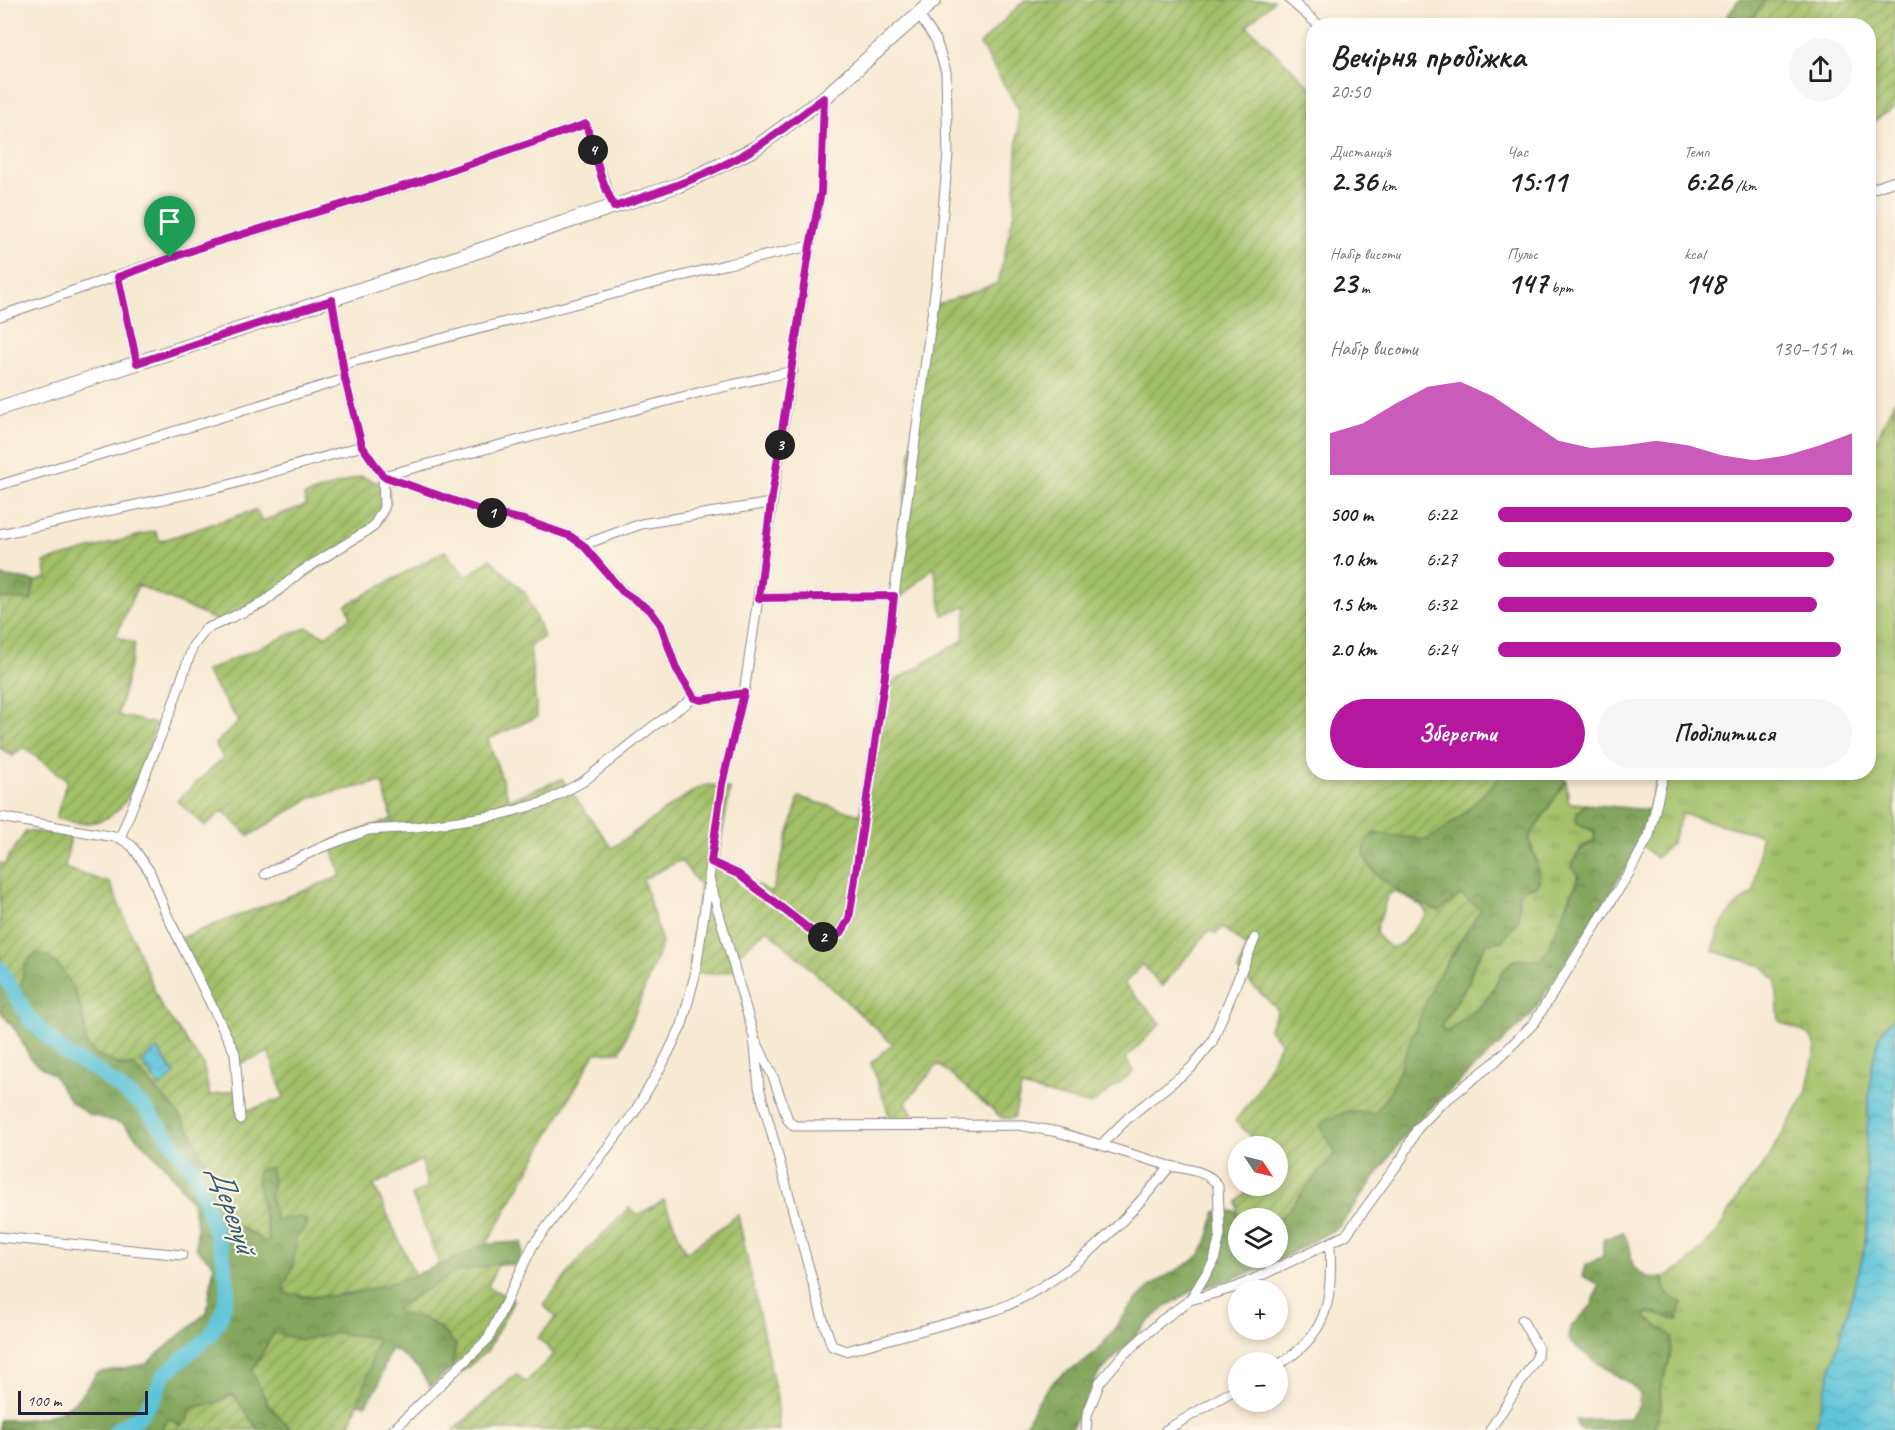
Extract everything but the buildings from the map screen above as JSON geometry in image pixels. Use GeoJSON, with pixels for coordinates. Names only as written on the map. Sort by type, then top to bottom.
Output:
{"type":"FeatureCollection","features":[{"type":"Feature","properties":{"kind":"main road"},"geometry":{"type":"LineString","coordinates":[[0,408],[679,185],[754,149],[824,98],[934,0]]}},
{"type":"Feature","properties":{"kind":"street"},"geometry":{"type":"LineString","coordinates":[[1290,0],[1311,18]]}},
{"type":"Feature","properties":{"kind":"street"},"geometry":{"type":"LineString","coordinates":[[711,862],[738,874],[818,936],[832,938],[841,933],[849,919],[871,776],[937,278],[948,154],[946,72],[936,40],[918,14]]}},
{"type":"Feature","properties":{"kind":"street"},"geometry":{"type":"LineString","coordinates":[[393,1430],[488,1339],[533,1245],[634,1113],[682,1025],[694,975],[722,784],[744,693],[759,598],[810,246],[821,192],[824,98]]}},
{"type":"Feature","properties":{"kind":"street"},"geometry":{"type":"LineString","coordinates":[[0,316],[213,243],[424,180],[586,124],[602,179],[614,207]]}},
{"type":"Feature","properties":{"kind":"street"},"geometry":{"type":"LineString","coordinates":[[1876,188],[1895,181]]}},
{"type":"Feature","properties":{"kind":"street"},"geometry":{"type":"LineString","coordinates":[[344,364],[728,264],[810,246]]}},
{"type":"Feature","properties":{"kind":"street"},"geometry":{"type":"LineString","coordinates":[[118,277],[137,363]]}},
{"type":"Feature","properties":{"kind":"street"},"geometry":{"type":"LineString","coordinates":[[120,838],[171,710],[193,646],[206,629],[263,603],[299,573],[373,527],[384,508],[383,476],[362,446],[345,379],[332,300]]}},
{"type":"Feature","properties":{"kind":"street"},"geometry":{"type":"LineString","coordinates":[[383,476],[693,394],[792,371]]}},
{"type":"Feature","properties":{"kind":"street"},"geometry":{"type":"LineString","coordinates":[[0,486],[345,379]]}},
{"type":"Feature","properties":{"kind":"street"},"geometry":{"type":"LineString","coordinates":[[0,534],[225,486],[362,446]]}},
{"type":"Feature","properties":{"kind":"street"},"geometry":{"type":"LineString","coordinates":[[383,476],[486,512],[558,531],[583,545],[622,591],[650,610],[661,625],[676,668],[694,698],[701,700],[744,693]]}},
{"type":"Feature","properties":{"kind":"street"},"geometry":{"type":"LineString","coordinates":[[583,545],[641,524],[771,503]]}},
{"type":"Feature","properties":{"kind":"street"},"geometry":{"type":"LineString","coordinates":[[759,598],[894,596]]}},
{"type":"Feature","properties":{"kind":"street"},"geometry":{"type":"LineString","coordinates":[[265,874],[321,848],[368,830],[416,827],[499,815],[545,802],[584,781],[694,698]]}},
{"type":"Feature","properties":{"kind":"street"},"geometry":{"type":"LineString","coordinates":[[1086,1430],[1087,1415],[1100,1382],[1122,1356],[1161,1321],[1190,1300],[1237,1287],[1346,1235],[1402,1158],[1417,1129],[1440,1105],[1496,1062],[1534,1023],[1629,873],[1649,836],[1662,780]]}},
{"type":"Feature","properties":{"kind":"street"},"geometry":{"type":"LineString","coordinates":[[0,817],[120,838],[132,846],[150,873],[170,920],[235,1053],[240,1119]]}},
{"type":"Feature","properties":{"kind":"street"},"geometry":{"type":"LineString","coordinates":[[710,878],[754,1037],[759,1087],[824,1323],[832,1346],[839,1351],[996,1310],[1044,1288],[1060,1278],[1143,1200],[1170,1166]]}},
{"type":"Feature","properties":{"kind":"street"},"geometry":{"type":"LineString","coordinates":[[1101,1145],[1130,1116],[1191,1068],[1203,1053],[1224,1016],[1255,938]]}},
{"type":"Feature","properties":{"kind":"street"},"geometry":{"type":"LineString","coordinates":[[754,1037],[774,1079],[788,1120],[794,1126],[1018,1125],[1059,1132],[1170,1166],[1199,1172],[1216,1181],[1220,1235],[1214,1261],[1190,1300]]}},
{"type":"Feature","properties":{"kind":"street"},"geometry":{"type":"LineString","coordinates":[[0,1237],[182,1255]]}},
{"type":"Feature","properties":{"kind":"street"},"geometry":{"type":"LineString","coordinates":[[1288,1357],[1306,1343],[1324,1318],[1332,1288],[1330,1243]]}},
{"type":"Feature","properties":{"kind":"street"},"geometry":{"type":"LineString","coordinates":[[1491,1430],[1537,1357],[1538,1348],[1522,1320]]}},
{"type":"Feature","properties":{"kind":"street"},"geometry":{"type":"LineString","coordinates":[[1166,1430],[1228,1393]]}},
{"type":"Feature","properties":{"kind":"green space"},"geometry":{"type":"Polygon","coordinates":[[[1025,0],[1274,0],[1247,26],[1306,82],[1306,780],[1497,780],[1461,816],[1428,840],[1375,833],[1365,844],[1365,856],[1372,869],[1398,891],[1414,900],[1440,911],[1460,895],[1481,909],[1434,982],[1391,1090],[1375,1113],[1348,1111],[1323,1121],[1321,1127],[1335,1153],[1288,1210],[1238,1208],[1237,1201],[1242,1196],[1288,1196],[1288,1136],[1251,1136],[1235,1121],[1255,1095],[1281,1042],[1269,1029],[1278,1010],[1238,971],[1247,948],[1223,927],[1216,934],[1209,930],[1162,986],[1142,964],[1124,984],[1161,1023],[1126,1058],[1133,1072],[1091,1105],[1021,1087],[1014,1118],[1002,1118],[938,1064],[906,1102],[915,1120],[890,1118],[871,1063],[893,1044],[767,929],[736,956],[740,969],[715,974],[689,973],[700,886],[681,860],[643,879],[662,943],[620,1052],[595,1053],[487,1244],[440,1266],[412,1195],[427,1187],[422,1160],[374,1185],[415,1275],[351,1293],[319,1296],[285,1293],[284,1285],[294,1262],[296,1237],[306,1228],[306,1218],[276,1219],[270,1196],[273,1180],[270,1168],[260,1169],[256,1176],[269,1239],[263,1243],[259,1237],[229,1221],[223,1211],[220,1193],[192,1134],[175,1109],[134,1066],[122,1065],[109,1060],[88,1046],[78,998],[62,969],[46,956],[37,953],[29,959],[25,966],[21,985],[10,989],[0,976],[0,863],[4,864],[26,831],[71,835],[65,868],[110,883],[161,1006],[203,1064],[210,1096],[243,1088],[245,1111],[284,1098],[269,1052],[232,1067],[230,1051],[175,940],[341,876],[330,842],[392,819],[382,782],[312,797],[249,836],[223,811],[205,826],[177,801],[223,758],[215,744],[239,722],[205,671],[307,627],[325,636],[351,617],[346,605],[445,551],[466,577],[490,559],[526,594],[544,637],[530,646],[537,717],[488,739],[509,800],[562,779],[612,848],[700,787],[710,785],[730,789],[717,863],[772,893],[799,797],[860,815],[880,690],[963,640],[967,606],[943,615],[934,567],[891,606],[930,307],[998,283],[1014,212],[1019,110],[980,44],[1025,0]],[[1394,891],[1386,900],[1376,933],[1391,948],[1400,945],[1427,914],[1422,906],[1394,891]]]}},
{"type":"Feature","properties":{"kind":"green space"},"geometry":{"type":"Polygon","coordinates":[[[1738,0],[1765,0],[1753,18],[1726,18],[1738,0]]]}},
{"type":"Feature","properties":{"kind":"green space"},"geometry":{"type":"Polygon","coordinates":[[[1765,0],[1895,0],[1895,107],[1876,120],[1876,18],[1753,18],[1765,0]]]}},
{"type":"Feature","properties":{"kind":"green space"},"geometry":{"type":"Polygon","coordinates":[[[1895,399],[1895,1015],[1879,1036],[1871,1070],[1866,1148],[1868,1220],[1864,1252],[1814,1430],[1659,1430],[1655,1425],[1661,1408],[1660,1388],[1669,1363],[1645,1318],[1648,1312],[1678,1319],[1664,1291],[1663,1278],[1686,1265],[1716,1234],[1740,1194],[1768,1159],[1806,1094],[1816,1046],[1810,1035],[1779,1021],[1776,980],[1762,966],[1713,951],[1722,924],[1732,910],[1754,892],[1761,835],[1682,814],[1671,844],[1656,858],[1641,844],[1657,780],[1876,780],[1876,441],[1895,399]]]}},
{"type":"Feature","properties":{"kind":"green space"},"geometry":{"type":"Polygon","coordinates":[[[361,476],[388,487],[390,503],[381,522],[263,607],[224,624],[138,585],[116,636],[135,644],[118,715],[156,724],[142,764],[126,800],[114,813],[99,821],[80,823],[56,818],[67,780],[23,747],[13,756],[0,748],[0,598],[31,601],[35,581],[47,578],[44,562],[155,531],[160,541],[256,510],[262,521],[306,505],[304,496],[361,476]]]}},
{"type":"Feature","properties":{"kind":"green space"},"geometry":{"type":"Polygon","coordinates":[[[0,576],[35,581],[31,602],[0,598],[0,576]]]}},
{"type":"Feature","properties":{"kind":"green space"},"geometry":{"type":"Polygon","coordinates":[[[1497,780],[1566,780],[1530,836],[1539,882],[1534,887],[1524,888],[1518,895],[1519,918],[1502,941],[1487,943],[1474,964],[1468,984],[1440,1027],[1447,1033],[1481,1005],[1511,963],[1519,959],[1540,960],[1549,947],[1579,877],[1572,868],[1575,859],[1582,848],[1594,841],[1595,831],[1576,823],[1577,812],[1586,804],[1650,810],[1641,844],[1532,1014],[1412,1126],[1339,1227],[1288,1255],[1288,1210],[1335,1153],[1321,1127],[1323,1121],[1348,1111],[1375,1113],[1391,1090],[1434,982],[1458,947],[1460,895],[1440,911],[1418,903],[1386,882],[1369,865],[1363,855],[1367,839],[1373,835],[1388,833],[1428,840],[1461,816],[1497,780]]]}},
{"type":"Feature","properties":{"kind":"green space"},"geometry":{"type":"Polygon","coordinates":[[[1566,781],[1569,803],[1586,804],[1577,812],[1576,823],[1595,832],[1594,841],[1581,847],[1572,868],[1579,877],[1549,947],[1540,960],[1519,959],[1511,963],[1481,1006],[1447,1033],[1440,1027],[1468,984],[1474,964],[1487,943],[1520,904],[1518,895],[1524,887],[1534,887],[1536,858],[1530,843],[1530,835],[1566,781]]]}},
{"type":"Feature","properties":{"kind":"green space"},"geometry":{"type":"Polygon","coordinates":[[[37,953],[49,957],[68,976],[79,1003],[87,1044],[122,1067],[134,1066],[175,1109],[192,1134],[220,1193],[223,1211],[244,1230],[259,1237],[263,1243],[269,1238],[256,1176],[260,1169],[270,1168],[273,1180],[270,1196],[276,1219],[306,1217],[306,1228],[296,1237],[294,1262],[284,1285],[302,1297],[347,1295],[415,1275],[487,1244],[522,1242],[522,1253],[516,1265],[498,1264],[425,1291],[408,1300],[400,1314],[425,1319],[450,1338],[456,1345],[452,1368],[430,1387],[419,1369],[397,1351],[390,1349],[378,1387],[366,1404],[358,1403],[376,1338],[335,1333],[302,1340],[274,1333],[252,1371],[268,1404],[292,1430],[258,1430],[233,1394],[216,1403],[192,1408],[186,1422],[180,1426],[164,1424],[162,1430],[0,1430],[0,1420],[44,1417],[67,1407],[87,1388],[96,1373],[146,1364],[207,1312],[214,1265],[196,1248],[197,1226],[192,1203],[167,1168],[123,1124],[88,1114],[70,1101],[54,1076],[32,1061],[16,1031],[0,1011],[0,976],[10,989],[28,959],[37,953]]]}},
{"type":"Feature","properties":{"kind":"green space"},"geometry":{"type":"Polygon","coordinates":[[[664,1200],[686,1252],[738,1215],[777,1398],[779,1430],[454,1430],[516,1374],[526,1382],[554,1354],[538,1338],[556,1317],[543,1305],[586,1251],[629,1208],[638,1215],[664,1200]]]}},
{"type":"Feature","properties":{"kind":"green space"},"geometry":{"type":"Polygon","coordinates":[[[1228,1211],[1228,1268],[1264,1268],[1186,1294],[1167,1306],[1145,1325],[1098,1375],[1071,1430],[1025,1430],[1035,1407],[1051,1384],[1093,1355],[1129,1309],[1150,1287],[1194,1260],[1206,1244],[1215,1212],[1228,1211]]]}},
{"type":"Feature","properties":{"kind":"green space"},"geometry":{"type":"Polygon","coordinates":[[[1623,1232],[1630,1247],[1633,1267],[1647,1277],[1663,1278],[1664,1288],[1668,1294],[1682,1302],[1678,1320],[1648,1312],[1645,1317],[1673,1337],[1669,1363],[1660,1388],[1661,1408],[1655,1425],[1659,1430],[1582,1430],[1578,1428],[1576,1420],[1629,1418],[1639,1406],[1640,1394],[1633,1387],[1590,1358],[1568,1339],[1570,1328],[1592,1305],[1599,1285],[1582,1276],[1585,1266],[1603,1256],[1603,1240],[1623,1232]]]}},
{"type":"Feature","properties":{"kind":"green space"},"geometry":{"type":"Polygon","coordinates":[[[498,1264],[488,1287],[514,1300],[487,1351],[458,1375],[452,1368],[456,1345],[450,1338],[425,1319],[400,1314],[397,1307],[456,1272],[498,1264]]]}},
{"type":"Feature","properties":{"kind":"green space"},"geometry":{"type":"Polygon","coordinates":[[[274,1333],[302,1340],[335,1333],[377,1338],[367,1378],[348,1430],[292,1430],[268,1404],[252,1371],[274,1333]]]}},
{"type":"Feature","properties":{"kind":"green space"},"geometry":{"type":"Polygon","coordinates":[[[233,1394],[258,1430],[162,1430],[167,1419],[173,1420],[180,1426],[186,1422],[192,1408],[216,1403],[233,1394]]]}},
{"type":"Feature","properties":{"kind":"water"},"geometry":{"type":"Polygon","coordinates":[[[1895,1015],[1895,1430],[1814,1430],[1864,1252],[1868,1220],[1866,1148],[1871,1070],[1879,1036],[1895,1015]]]}},
{"type":"Feature","properties":{"kind":"water"},"geometry":{"type":"Polygon","coordinates":[[[157,1049],[175,1074],[160,1087],[142,1062],[157,1049]]]}},
{"type":"Feature","properties":{"kind":"waterway","name":"Дерелуй"},"geometry":{"type":"LineString","coordinates":[[0,968],[30,1020],[67,1055],[99,1072],[143,1106],[172,1142],[195,1173],[223,1255],[228,1289],[222,1314],[210,1336],[163,1375],[155,1396],[140,1416],[116,1430]]}},
{"type":"Feature","properties":{"kind":"route"},"geometry":{"type":"LineString","coordinates":[[824,98],[824,155],[821,192],[810,246],[759,598],[894,596],[884,683],[849,919],[841,933],[832,938],[818,936],[738,874],[711,862],[722,784],[744,693],[701,700],[688,693],[676,668],[661,625],[650,610],[622,591],[583,545],[570,536],[524,520],[486,512],[383,476],[362,446],[345,379],[332,300],[137,363],[118,277],[170,258],[306,214],[424,180],[586,124],[602,179],[614,207],[679,185],[754,149],[824,98]]}}]}
